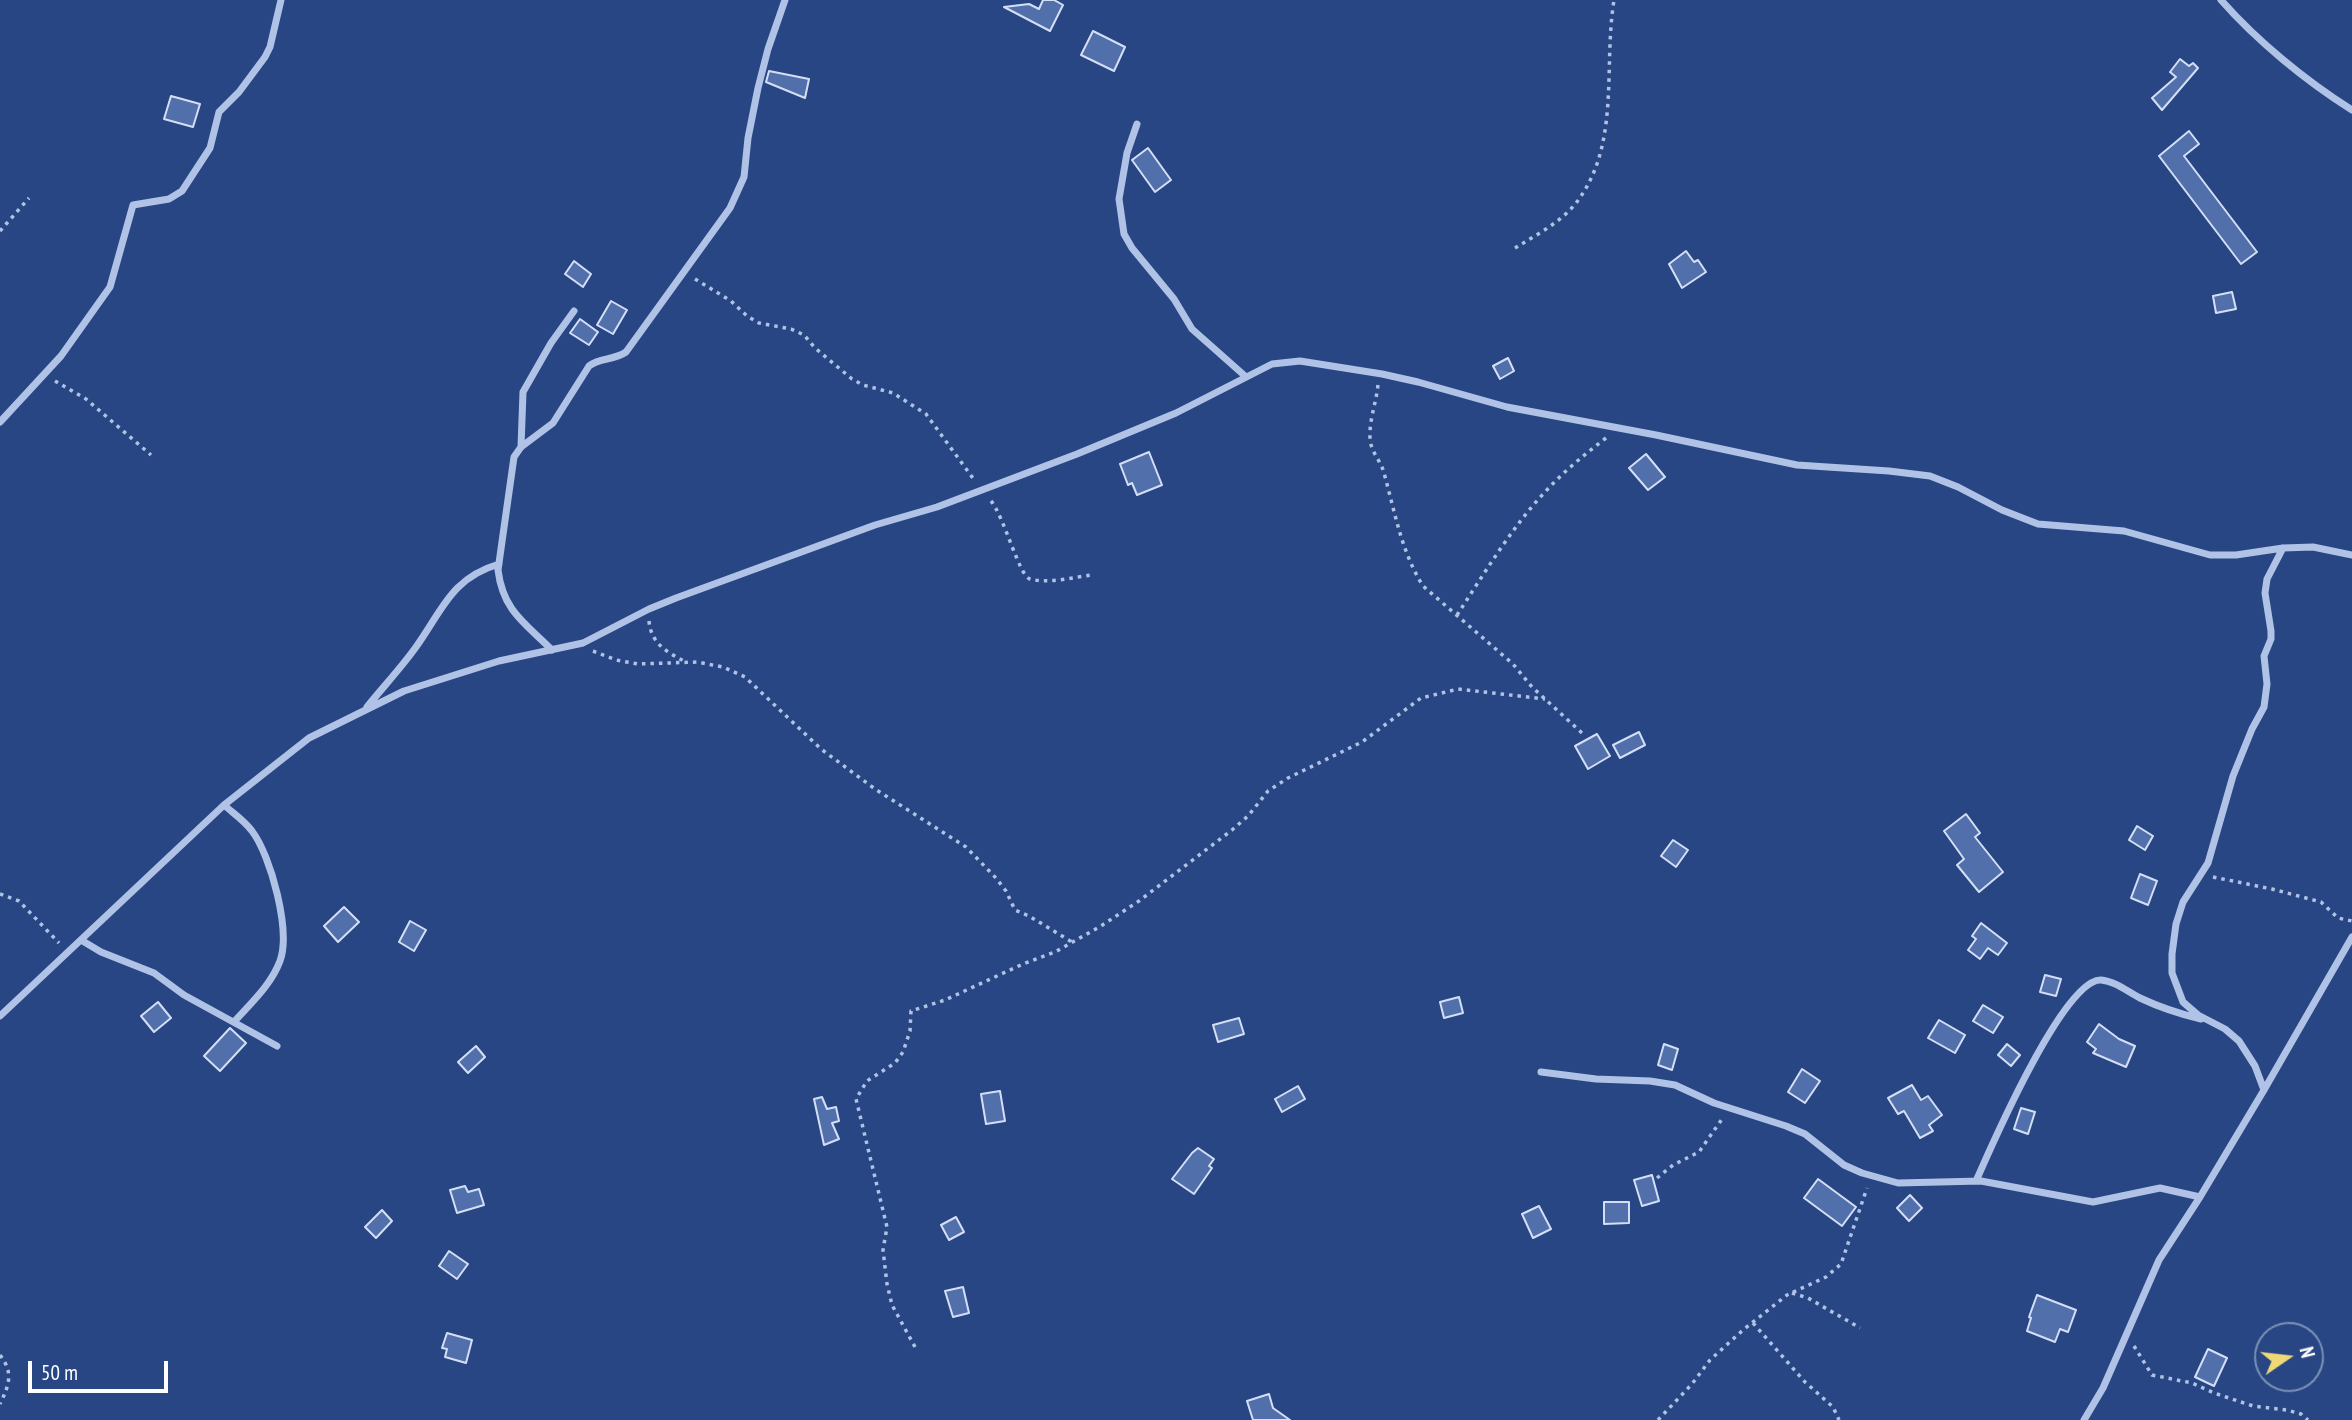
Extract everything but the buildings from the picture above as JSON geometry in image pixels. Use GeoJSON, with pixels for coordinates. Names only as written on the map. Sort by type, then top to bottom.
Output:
{"type":"FeatureCollection","features":[{"type":"Feature","properties":{"kind":"street"},"geometry":{"type":"LineString","coordinates":[[0,422],[61,356],[110,287],[133,205],[169,199],[182,191],[209,148],[219,112],[239,92],[265,57],[270,47],[281,0]]}},
{"type":"Feature","properties":{"kind":"street"},"geometry":{"type":"LineString","coordinates":[[552,650],[507,605],[500,589],[499,564],[514,457],[521,447],[552,423],[589,366],[626,352],[730,208],[744,177],[748,138],[758,88],[785,0]]}},
{"type":"Feature","properties":{"kind":"street"},"geometry":{"type":"LineString","coordinates":[[2221,0],[2232,13],[2307,78],[2352,110]]}},
{"type":"Feature","properties":{"kind":"street"},"geometry":{"type":"LineString","coordinates":[[1137,124],[1127,153],[1119,199],[1124,234],[1132,248],[1174,299],[1192,329],[1245,376]]}},
{"type":"Feature","properties":{"kind":"street"},"geometry":{"type":"LineString","coordinates":[[521,447],[523,392],[551,343],[574,311]]}},
{"type":"Feature","properties":{"kind":"street"},"geometry":{"type":"LineString","coordinates":[[0,1016],[224,804],[309,738],[404,691],[499,661],[583,643],[649,609],[874,525],[937,507],[1087,450],[1176,413],[1272,364],[1300,361],[1376,373],[1507,407],[1797,466],[1930,476],[2038,524],[2124,531],[2210,555],[2313,547],[2352,555]]}},
{"type":"Feature","properties":{"kind":"street"},"geometry":{"type":"LineString","coordinates":[[2264,1090],[2252,1059],[2239,1041],[2183,1002],[2172,973],[2176,924],[2183,902],[2208,863],[2233,776],[2264,707],[2267,684],[2264,656],[2271,639],[2265,593],[2267,579],[2283,548]]}},
{"type":"Feature","properties":{"kind":"street"},"geometry":{"type":"LineString","coordinates":[[366,710],[416,648],[449,594],[475,574],[499,564]]}},
{"type":"Feature","properties":{"kind":"street"},"geometry":{"type":"LineString","coordinates":[[224,804],[251,829],[263,849],[278,900],[282,927],[282,957],[277,969],[266,986],[234,1021]]}},
{"type":"Feature","properties":{"kind":"street"},"geometry":{"type":"LineString","coordinates":[[2084,1420],[2102,1388],[2160,1260],[2264,1090],[2352,937]]}},
{"type":"Feature","properties":{"kind":"street"},"geometry":{"type":"LineString","coordinates":[[81,940],[102,952],[154,972],[184,995],[277,1046]]}},
{"type":"Feature","properties":{"kind":"street"},"geometry":{"type":"LineString","coordinates":[[1976,1181],[2028,1069],[2067,1008],[2089,982],[2099,980],[2110,983],[2186,1015],[2208,1020]]}},
{"type":"Feature","properties":{"kind":"street"},"geometry":{"type":"LineString","coordinates":[[1541,1072],[1675,1085],[1805,1134],[1844,1165],[1898,1183],[1976,1181],[2093,1202],[2160,1188],[2200,1197]]}},
{"type":"Feature","properties":{"kind":"path"},"geometry":{"type":"LineString","coordinates":[[1515,248],[1549,228],[1575,205],[1593,176],[1601,151],[1607,112],[1614,0]]}},
{"type":"Feature","properties":{"kind":"path"},"geometry":{"type":"LineString","coordinates":[[0,231],[29,198]]}},
{"type":"Feature","properties":{"kind":"path"},"geometry":{"type":"LineString","coordinates":[[682,272],[732,301],[747,316],[759,323],[791,329],[804,335],[852,379],[863,385],[893,393],[926,414],[998,509],[1018,564],[1028,579],[1091,575]]}},
{"type":"Feature","properties":{"kind":"path"},"geometry":{"type":"LineString","coordinates":[[1376,373],[1378,390],[1372,412],[1370,438],[1373,452],[1384,470],[1396,524],[1412,569],[1423,586],[1513,664],[1545,699],[1582,733]]}},
{"type":"Feature","properties":{"kind":"path"},"geometry":{"type":"LineString","coordinates":[[44,374],[86,399],[151,455]]}},
{"type":"Feature","properties":{"kind":"path"},"geometry":{"type":"LineString","coordinates":[[1457,615],[1543,493],[1601,442],[1623,429]]}},
{"type":"Feature","properties":{"kind":"path"},"geometry":{"type":"LineString","coordinates":[[649,609],[653,637],[661,647],[687,662]]}},
{"type":"Feature","properties":{"kind":"path"},"geometry":{"type":"LineString","coordinates":[[583,643],[597,654],[627,662],[698,662],[723,667],[745,677],[821,749],[875,789],[966,847],[1001,885],[1015,910],[1036,919],[1073,943]]}},
{"type":"Feature","properties":{"kind":"path"},"geometry":{"type":"LineString","coordinates":[[915,1348],[892,1305],[887,1284],[883,1250],[887,1227],[856,1099],[867,1082],[895,1063],[903,1052],[914,1010],[946,1000],[1073,943],[1139,901],[1232,830],[1248,816],[1268,790],[1362,742],[1420,698],[1458,688],[1545,699]]}},
{"type":"Feature","properties":{"kind":"path"},"geometry":{"type":"LineString","coordinates":[[2200,874],[2320,902],[2338,918],[2352,920]]}},
{"type":"Feature","properties":{"kind":"path"},"geometry":{"type":"LineString","coordinates":[[0,894],[19,901],[69,951]]}},
{"type":"Feature","properties":{"kind":"path"},"geometry":{"type":"LineString","coordinates":[[1657,1178],[1673,1165],[1699,1152],[1728,1107]]}},
{"type":"Feature","properties":{"kind":"path"},"geometry":{"type":"LineString","coordinates":[[1658,1420],[1692,1384],[1710,1360],[1752,1322],[1793,1293],[1826,1278],[1841,1264],[1872,1176]]}},
{"type":"Feature","properties":{"kind":"path"},"geometry":{"type":"LineString","coordinates":[[1793,1293],[1808,1298],[1860,1328]]}},
{"type":"Feature","properties":{"kind":"path"},"geometry":{"type":"LineString","coordinates":[[1752,1322],[1805,1382],[1833,1407],[1839,1420]]}},
{"type":"Feature","properties":{"kind":"path"},"geometry":{"type":"LineString","coordinates":[[2127,1332],[2152,1376],[2192,1383],[2253,1405],[2287,1410],[2308,1420]]}},
{"type":"Feature","properties":{"kind":"path"},"geometry":{"type":"LineString","coordinates":[[0,1355],[10,1375],[9,1385],[0,1404]]}}]}
